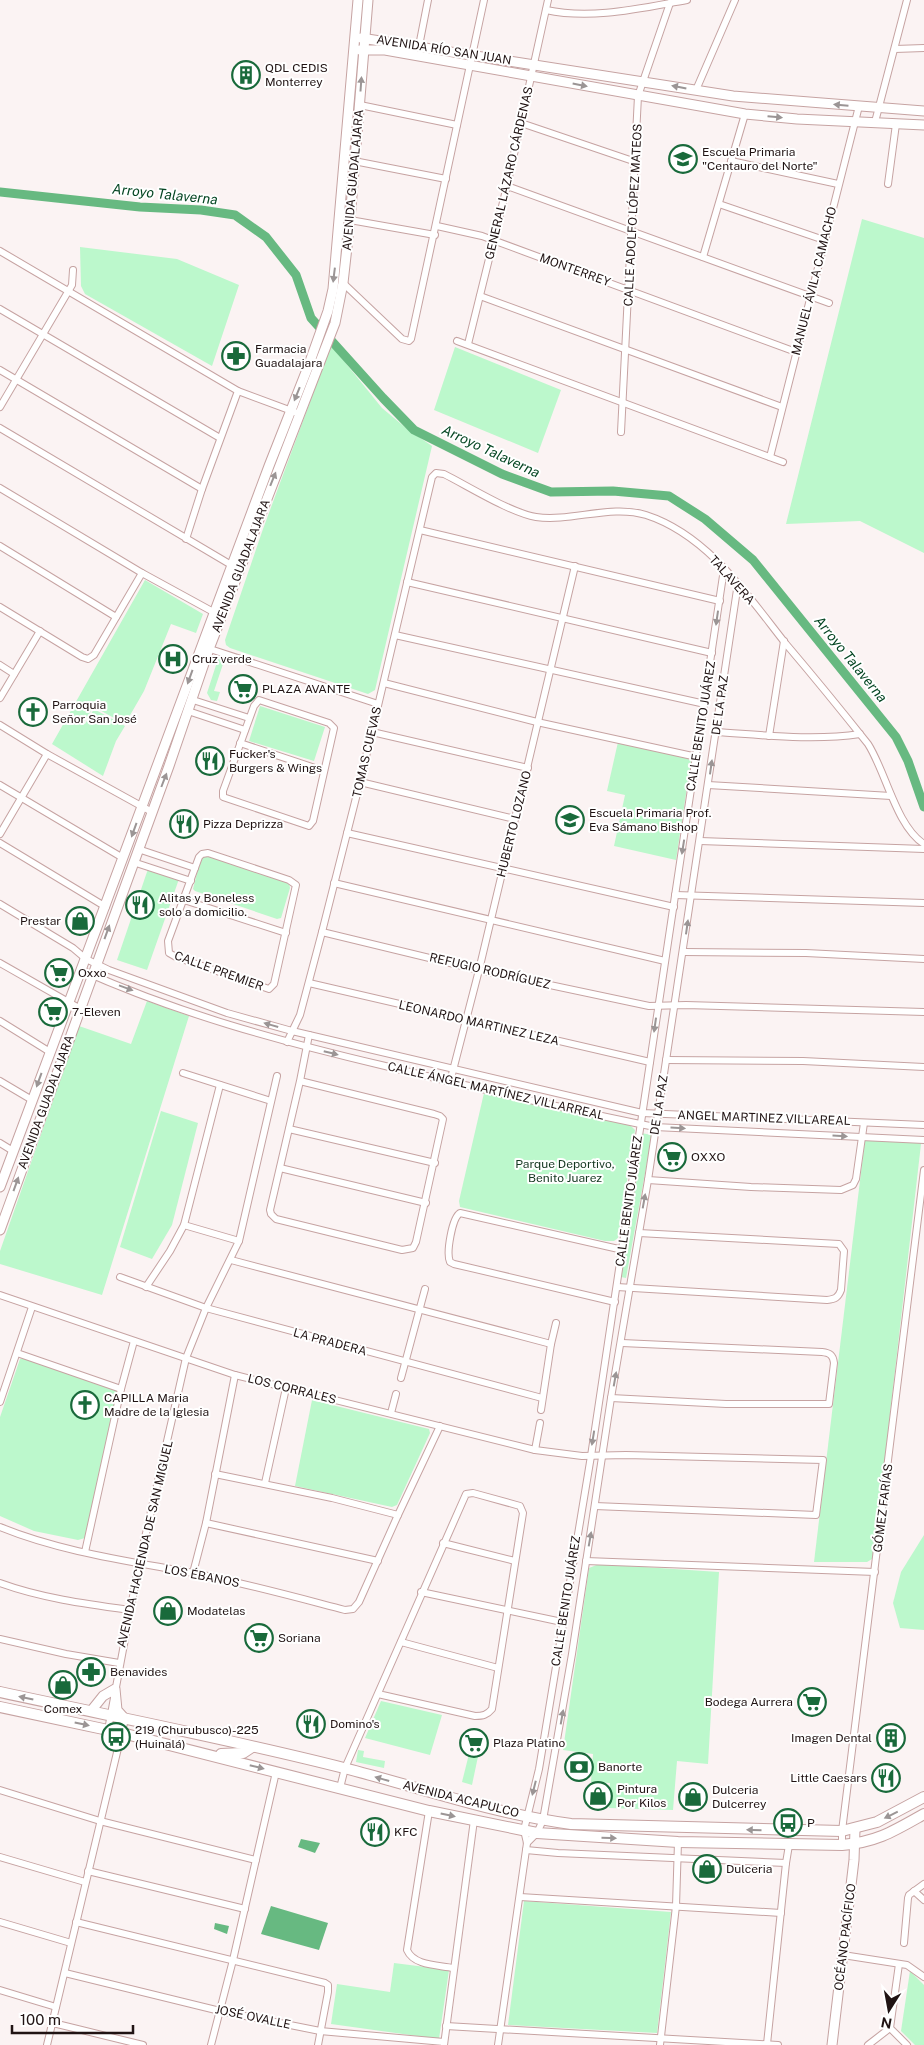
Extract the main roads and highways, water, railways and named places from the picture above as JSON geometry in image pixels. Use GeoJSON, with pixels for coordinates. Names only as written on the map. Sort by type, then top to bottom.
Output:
{"type":"FeatureCollection","features":[{"type":"Feature","properties":{"kind":"main road","name":"AVENIDA GUADALAJARA"},"geometry":{"type":"LineString","coordinates":[[0,1188],[176,716],[218,614],[328,311],[333,290],[338,242],[353,38],[358,0]]}},
{"type":"Feature","properties":{"kind":"main road","name":"AVENIDA GUADALAJARA"},"geometry":{"type":"LineString","coordinates":[[235,567],[300,414],[335,323],[343,283],[350,220],[368,0]]}},
{"type":"Feature","properties":{"kind":"main road","name":"AVENIDA RÍO SAN JUAN"},"geometry":{"type":"LineString","coordinates":[[353,38],[365,38],[643,80],[732,96],[924,111]]}},
{"type":"Feature","properties":{"kind":"main road","name":"AVENIDA RÍO SAN JUAN"},"geometry":{"type":"LineString","coordinates":[[352,51],[364,49],[385,50],[745,114],[924,125]]}},
{"type":"Feature","properties":{"kind":"main road","name":"AVENIDA GUADALAJARA"},"geometry":{"type":"LineString","coordinates":[[0,1230],[187,715],[205,648]]}},
{"type":"Feature","properties":{"kind":"main road"},"geometry":{"type":"LineString","coordinates":[[176,716],[187,715]]}},
{"type":"Feature","properties":{"kind":"main road"},"geometry":{"type":"LineString","coordinates":[[91,1711],[104,1696],[115,1689],[117,1710],[125,1720]]}},
{"type":"Feature","properties":{"kind":"main road","name":"AVENIDA ACAPULCO"},"geometry":{"type":"LineString","coordinates":[[0,1692],[252,1746],[345,1768],[410,1788],[543,1820],[608,1826],[842,1831],[855,1829],[891,1816],[924,1797]]}},
{"type":"Feature","properties":{"kind":"main road","name":"AVENIDA ACAPULCO"},"geometry":{"type":"LineString","coordinates":[[0,1707],[122,1733],[429,1811],[538,1833],[678,1842],[842,1845],[881,1838],[924,1814]]}},
{"type":"Feature","properties":{"kind":"main road"},"geometry":{"type":"LineString","coordinates":[[202,1754],[243,1753],[252,1746]]}},
{"type":"Feature","properties":{"kind":"main road","name":"OCÉANO PACÍFICO"},"geometry":{"type":"LineString","coordinates":[[832,2045],[855,1844],[855,1829]]}},
{"type":"Feature","properties":{"kind":"waterway","name":"Arroyo Talaverna"},"geometry":{"type":"LineString","coordinates":[[0,192],[140,207],[201,210],[235,215],[266,237],[296,275],[311,318],[414,430],[502,474],[551,492],[613,491],[669,496],[705,519],[753,560],[896,737],[908,761],[924,807]]}},
{"type":"Feature","properties":{"kind":"place","name":"QDL CEDIS Monterrey"},"geometry":{"type":"Point","coordinates":[246,75]}},
{"type":"Feature","properties":{"kind":"place","name":"Escuela Primaria \"Centauro del Norte\""},"geometry":{"type":"Point","coordinates":[683,159]}},
{"type":"Feature","properties":{"kind":"place","name":"Farmacia Guadalajara"},"geometry":{"type":"Point","coordinates":[236,356]}},
{"type":"Feature","properties":{"kind":"place","name":"Cruz verde"},"geometry":{"type":"Point","coordinates":[173,659]}},
{"type":"Feature","properties":{"kind":"place","name":"PLAZA AVANTE"},"geometry":{"type":"Point","coordinates":[243,689]}},
{"type":"Feature","properties":{"kind":"place","name":"Parroquia Señor San José"},"geometry":{"type":"Point","coordinates":[33,712]}},
{"type":"Feature","properties":{"kind":"place","name":"Fucker's Burgers & Wings"},"geometry":{"type":"Point","coordinates":[210,761]}},
{"type":"Feature","properties":{"kind":"place","name":"Escuela Primaria Prof. Eva Sámano Bishop"},"geometry":{"type":"Point","coordinates":[570,820]}},
{"type":"Feature","properties":{"kind":"place","name":"Pizza Deprizza"},"geometry":{"type":"Point","coordinates":[184,824]}},
{"type":"Feature","properties":{"kind":"place","name":"Alitas y Boneless solo a domicilio."},"geometry":{"type":"Point","coordinates":[140,905]}},
{"type":"Feature","properties":{"kind":"place","name":"Prestar"},"geometry":{"type":"Point","coordinates":[80,921]}},
{"type":"Feature","properties":{"kind":"place","name":"Oxxo"},"geometry":{"type":"Point","coordinates":[59,973]}},
{"type":"Feature","properties":{"kind":"place","name":"7-Eleven"},"geometry":{"type":"Point","coordinates":[53,1012]}},
{"type":"Feature","properties":{"kind":"place","name":"OXXO"},"geometry":{"type":"Point","coordinates":[672,1157]}},
{"type":"Feature","properties":{"kind":"place","name":"CAPILLA Maria Madre de la Iglesia"},"geometry":{"type":"Point","coordinates":[85,1405]}},
{"type":"Feature","properties":{"kind":"place","name":"Modatelas"},"geometry":{"type":"Point","coordinates":[168,1611]}},
{"type":"Feature","properties":{"kind":"place","name":"Soriana"},"geometry":{"type":"Point","coordinates":[259,1638]}},
{"type":"Feature","properties":{"kind":"place","name":"Benavides"},"geometry":{"type":"Point","coordinates":[91,1672]}},
{"type":"Feature","properties":{"kind":"place","name":"Comex"},"geometry":{"type":"Point","coordinates":[63,1685]}},
{"type":"Feature","properties":{"kind":"place","name":"Bodega Aurrera"},"geometry":{"type":"Point","coordinates":[812,1702]}},
{"type":"Feature","properties":{"kind":"place","name":"Domino's"},"geometry":{"type":"Point","coordinates":[311,1724]}},
{"type":"Feature","properties":{"kind":"place","name":"219 (Churubusco)-225 (Huinalá)"},"geometry":{"type":"Point","coordinates":[116,1737]}},
{"type":"Feature","properties":{"kind":"place","name":"Imagen Dental"},"geometry":{"type":"Point","coordinates":[891,1738]}},
{"type":"Feature","properties":{"kind":"place","name":"Plaza Platino"},"geometry":{"type":"Point","coordinates":[474,1743]}},
{"type":"Feature","properties":{"kind":"place","name":"Banorte"},"geometry":{"type":"Point","coordinates":[579,1767]}},
{"type":"Feature","properties":{"kind":"place","name":"Little Caesars"},"geometry":{"type":"Point","coordinates":[886,1778]}},
{"type":"Feature","properties":{"kind":"place","name":"Pintura Por Kilos"},"geometry":{"type":"Point","coordinates":[598,1796]}},
{"type":"Feature","properties":{"kind":"place","name":"Dulceria Dulcerrey"},"geometry":{"type":"Point","coordinates":[693,1797]}},
{"type":"Feature","properties":{"kind":"place","name":"P"},"geometry":{"type":"Point","coordinates":[788,1823]}},
{"type":"Feature","properties":{"kind":"place","name":"KFC"},"geometry":{"type":"Point","coordinates":[375,1832]}},
{"type":"Feature","properties":{"kind":"place","name":"Dulceria"},"geometry":{"type":"Point","coordinates":[707,1869]}},
{"type":"Feature","properties":{"kind":"park label","name":"Parque Deportivo, Benito Juarez"},"geometry":{"type":"Point","coordinates":[565,1171]}}]}
